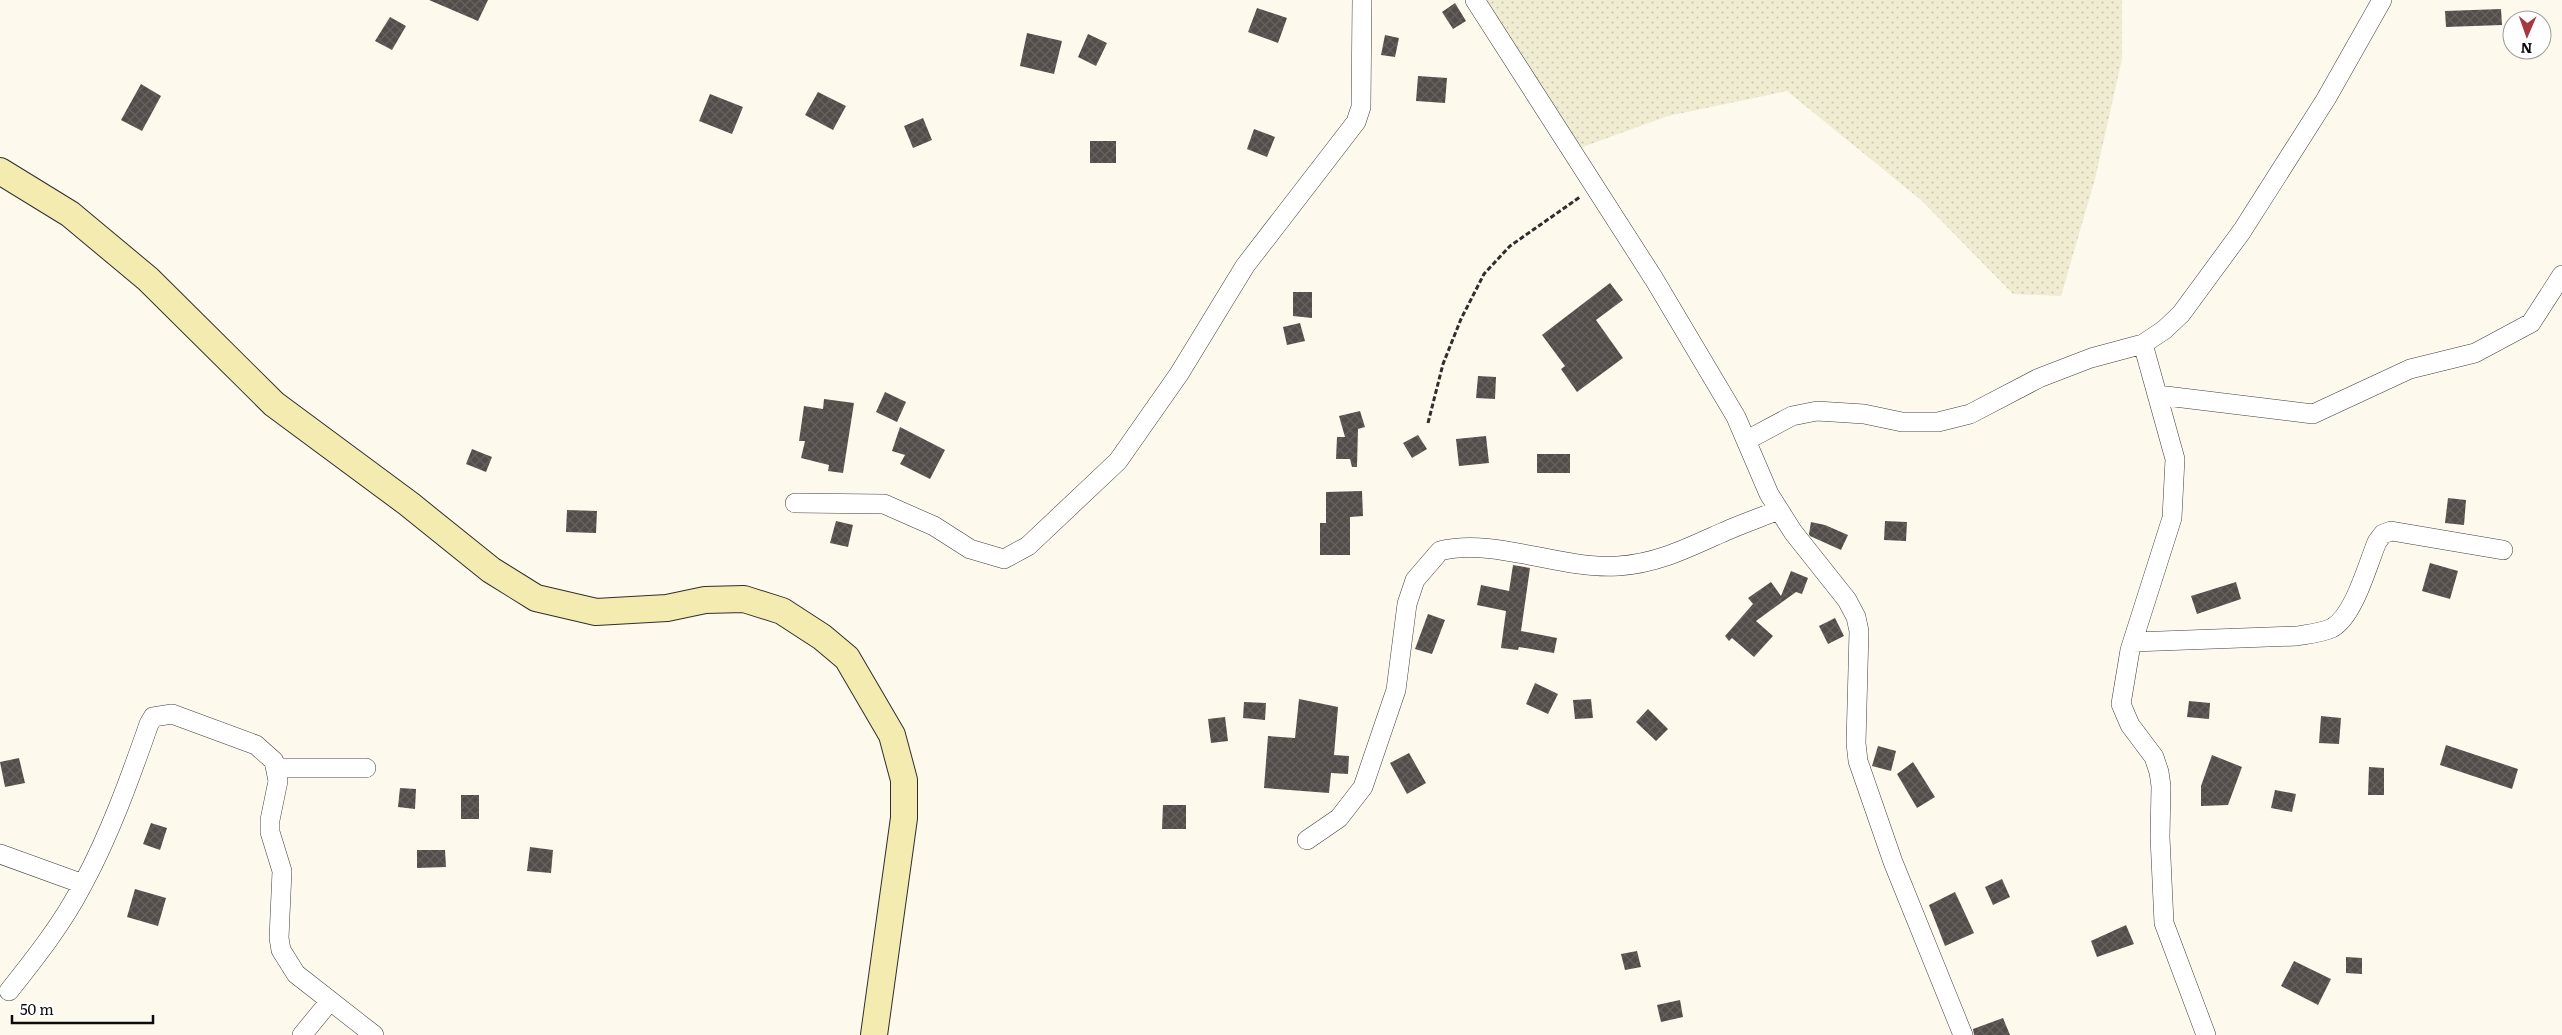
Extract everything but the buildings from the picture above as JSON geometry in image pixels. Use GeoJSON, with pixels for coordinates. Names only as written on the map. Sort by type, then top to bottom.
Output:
{"type":"FeatureCollection","features":[{"type":"Feature","properties":{"kind":"main road"},"geometry":{"type":"LineString","coordinates":[[0,172],[70,214],[148,279],[274,404],[409,504],[491,570],[536,598],[596,612],[667,608],[705,600],[744,599],[782,611],[822,637],[846,658],[892,735],[904,780],[904,818],[874,1035]]}},
{"type":"Feature","properties":{"kind":"street"},"geometry":{"type":"LineString","coordinates":[[795,503],[884,504],[934,526],[970,549],[1004,559],[1028,546],[1118,461],[1179,374],[1245,266],[1356,122],[1361,107],[1362,0]]}},
{"type":"Feature","properties":{"kind":"street"},"geometry":{"type":"LineString","coordinates":[[1475,0],[1654,279],[1736,417],[1769,494],[1793,532],[1847,600],[1856,617],[1859,631],[1856,743],[1858,761],[1893,862],[1963,1035]]}},
{"type":"Feature","properties":{"kind":"street"},"geometry":{"type":"LineString","coordinates":[[1747,440],[1792,416],[1817,411],[1864,414],[1902,422],[1938,422],[1970,414],[2039,378],[2091,358],[2143,344],[2164,330],[2181,314],[2242,231],[2326,99],[2382,0]]}},
{"type":"Feature","properties":{"kind":"street"},"geometry":{"type":"LineString","coordinates":[[2158,395],[2313,414],[2410,369],[2475,353],[2531,323],[2562,275]]}},
{"type":"Feature","properties":{"kind":"street"},"geometry":{"type":"LineString","coordinates":[[2143,344],[2175,459],[2172,518],[2132,642],[2121,704],[2130,725],[2154,757],[2159,772],[2164,923],[2206,1035]]}},
{"type":"Feature","properties":{"kind":"street"},"geometry":{"type":"LineString","coordinates":[[1307,840],[1339,818],[1363,788],[1396,690],[1407,604],[1416,580],[1440,551],[1467,548],[1565,562],[1617,566],[1681,552],[1720,533],[1779,510]]}},
{"type":"Feature","properties":{"kind":"street"},"geometry":{"type":"LineString","coordinates":[[2132,642],[2297,636],[2327,630],[2347,616],[2377,542],[2382,534],[2391,531],[2503,550]]}},
{"type":"Feature","properties":{"kind":"street"},"geometry":{"type":"LineString","coordinates":[[9,991],[52,936],[83,884],[154,718],[172,714],[256,745],[267,753],[277,771],[278,781],[270,820],[270,832],[282,871],[279,938],[281,950],[296,974],[374,1035]]}},
{"type":"Feature","properties":{"kind":"street"},"geometry":{"type":"LineString","coordinates":[[277,771],[279,768],[366,768]]}},
{"type":"Feature","properties":{"kind":"street"},"geometry":{"type":"LineString","coordinates":[[0,854],[83,884]]}},
{"type":"Feature","properties":{"kind":"street"},"geometry":{"type":"LineString","coordinates":[[302,1035],[330,1001]]}},
{"type":"Feature","properties":{"kind":"path"},"geometry":{"type":"LineString","coordinates":[[1428,423],[1443,364],[1461,319],[1484,274],[1510,246],[1595,187]]}},
{"type":"Feature","properties":{"kind":"shaded area"},"geometry":{"type":"Polygon","coordinates":[[[1480,0],[2122,0],[2122,59],[2095,179],[2061,296],[2013,294],[1921,200],[1787,91],[1668,116],[1577,149],[1480,0]]]}}]}
